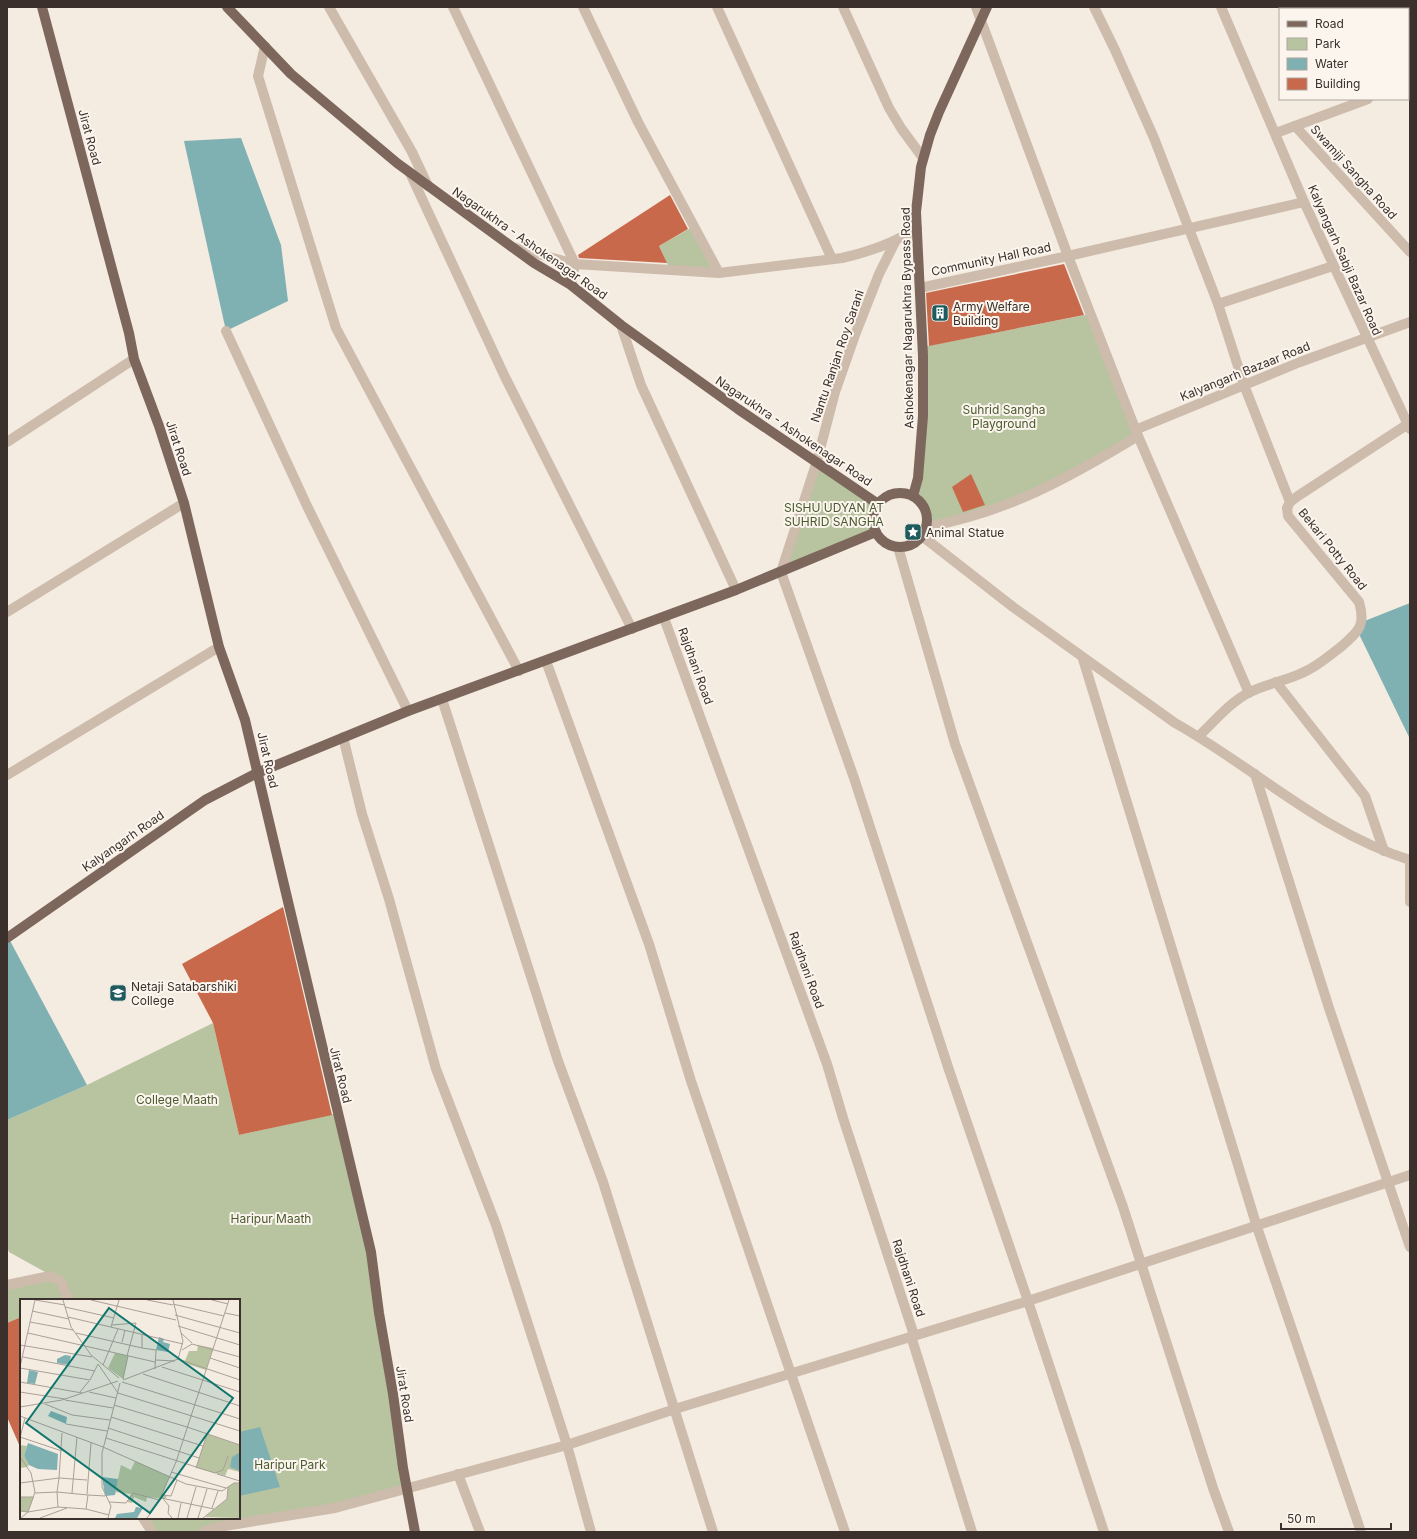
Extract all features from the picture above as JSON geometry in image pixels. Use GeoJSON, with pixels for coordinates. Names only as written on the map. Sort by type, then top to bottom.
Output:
{"type":"FeatureCollection","features":[{"type":"Feature","properties":{"kind":"main road","name":"Jirat Road"},"geometry":{"type":"LineString","coordinates":[[42,7],[122,304],[134,359],[159,426],[184,503],[219,648],[245,720],[258,773],[305,980],[371,1252],[406,1487],[415,1532]]}},
{"type":"Feature","properties":{"kind":"main road","name":"Nagarukhra - Ashokenagar Road"},"geometry":{"type":"LineString","coordinates":[[227,7],[302,84],[410,173],[534,263],[571,285],[621,325],[738,409],[817,461],[878,504]]}},
{"type":"Feature","properties":{"kind":"main road","name":"Ashokenagar Nagarukhra Bypass Road"},"geometry":{"type":"LineString","coordinates":[[913,496],[918,478],[923,416],[920,288],[916,212],[923,158],[939,112],[987,7]]}},
{"type":"Feature","properties":{"kind":"main road"},"geometry":{"type":"LineString","coordinates":[[896,493],[905,493],[913,496],[920,502],[924,509],[926,518],[924,532],[915,542],[907,546],[898,547],[889,544],[876,532],[873,524],[873,516],[878,504],[888,496],[896,493]]}},
{"type":"Feature","properties":{"kind":"main road","name":"Kalyangarh Road"},"geometry":{"type":"LineString","coordinates":[[7,938],[206,800],[258,773],[408,711],[664,618],[876,532]]}},
{"type":"Feature","properties":{"kind":"street"},"geometry":{"type":"LineString","coordinates":[[329,7],[412,152],[428,186]]}},
{"type":"Feature","properties":{"kind":"street"},"geometry":{"type":"LineString","coordinates":[[453,7],[575,264],[571,285]]}},
{"type":"Feature","properties":{"kind":"street"},"geometry":{"type":"LineString","coordinates":[[583,7],[638,122],[719,273]]}},
{"type":"Feature","properties":{"kind":"street"},"geometry":{"type":"LineString","coordinates":[[717,7],[832,259]]}},
{"type":"Feature","properties":{"kind":"street"},"geometry":{"type":"LineString","coordinates":[[843,7],[889,108],[901,128],[923,158]]}},
{"type":"Feature","properties":{"kind":"street"},"geometry":{"type":"LineString","coordinates":[[976,7],[1068,256],[1136,433],[1249,693]]}},
{"type":"Feature","properties":{"kind":"street"},"geometry":{"type":"LineString","coordinates":[[1094,7],[1154,138],[1218,304],[1244,385],[1290,502]]}},
{"type":"Feature","properties":{"kind":"street","name":"Kalyangarh Sabji Bazar Road"},"geometry":{"type":"LineString","coordinates":[[1222,7],[1304,202],[1409,427]]}},
{"type":"Feature","properties":{"kind":"street"},"geometry":{"type":"LineString","coordinates":[[265,46],[258,76],[336,328],[519,671]]}},
{"type":"Feature","properties":{"kind":"street"},"geometry":{"type":"LineString","coordinates":[[1276,133],[1365,100]]}},
{"type":"Feature","properties":{"kind":"street","name":"Swamiji Sangha Road"},"geometry":{"type":"LineString","coordinates":[[1295,126],[1410,252]]}},
{"type":"Feature","properties":{"kind":"street"},"geometry":{"type":"LineString","coordinates":[[410,173],[505,377],[632,629]]}},
{"type":"Feature","properties":{"kind":"street","name":"Community Hall Road"},"geometry":{"type":"LineString","coordinates":[[920,288],[1304,202]]}},
{"type":"Feature","properties":{"kind":"street"},"geometry":{"type":"LineString","coordinates":[[510,246],[575,264],[719,273],[832,259],[860,254],[895,242],[917,228]]}},
{"type":"Feature","properties":{"kind":"street","name":"Nantu Ranjan Roy Sarani"},"geometry":{"type":"LineString","coordinates":[[780,572],[817,461],[836,392],[855,335],[879,274],[895,242]]}},
{"type":"Feature","properties":{"kind":"street"},"geometry":{"type":"LineString","coordinates":[[1218,304],[1333,266]]}},
{"type":"Feature","properties":{"kind":"street","name":"Kalyangarh Bazaar Road"},"geometry":{"type":"LineString","coordinates":[[924,532],[961,521],[1036,493],[1075,474],[1136,433],[1244,385],[1366,337],[1410,322]]}},
{"type":"Feature","properties":{"kind":"street"},"geometry":{"type":"LineString","coordinates":[[621,325],[641,385],[736,590]]}},
{"type":"Feature","properties":{"kind":"street"},"geometry":{"type":"LineString","coordinates":[[226,331],[308,508],[408,711]]}},
{"type":"Feature","properties":{"kind":"street"},"geometry":{"type":"LineString","coordinates":[[7,442],[134,359]]}},
{"type":"Feature","properties":{"kind":"street","name":"Bekari Potty Road"},"geometry":{"type":"LineString","coordinates":[[1198,736],[1238,699],[1276,682],[1302,673],[1322,662],[1358,632],[1362,622],[1359,602],[1288,516],[1286,508],[1290,502],[1409,427]]}},
{"type":"Feature","properties":{"kind":"street"},"geometry":{"type":"LineString","coordinates":[[7,612],[184,503]]}},
{"type":"Feature","properties":{"kind":"street"},"geometry":{"type":"LineString","coordinates":[[924,532],[1083,658],[1175,723],[1198,736],[1362,842],[1384,852],[1410,860],[1410,902]]}},
{"type":"Feature","properties":{"kind":"street"},"geometry":{"type":"LineString","coordinates":[[898,547],[956,744],[1123,1206],[1211,1481],[1229,1532]]}},
{"type":"Feature","properties":{"kind":"street"},"geometry":{"type":"LineString","coordinates":[[780,572],[854,778],[951,1077],[1028,1301],[1104,1532]]}},
{"type":"Feature","properties":{"kind":"street","name":"Rajdhani Road"},"geometry":{"type":"LineString","coordinates":[[664,618],[827,1064],[913,1336],[972,1532]]}},
{"type":"Feature","properties":{"kind":"street"},"geometry":{"type":"LineString","coordinates":[[7,775],[219,648]]}},
{"type":"Feature","properties":{"kind":"street"},"geometry":{"type":"LineString","coordinates":[[1083,658],[1257,1227],[1361,1532]]}},
{"type":"Feature","properties":{"kind":"street"},"geometry":{"type":"LineString","coordinates":[[546,661],[649,944],[691,1082],[845,1532]]}},
{"type":"Feature","properties":{"kind":"street"},"geometry":{"type":"LineString","coordinates":[[1276,682],[1365,796],[1384,852]]}},
{"type":"Feature","properties":{"kind":"street"},"geometry":{"type":"LineString","coordinates":[[442,699],[558,1060],[603,1182],[713,1532]]}},
{"type":"Feature","properties":{"kind":"street"},"geometry":{"type":"LineString","coordinates":[[343,737],[362,814],[389,899],[436,1069],[496,1225],[567,1445],[591,1532]]}},
{"type":"Feature","properties":{"kind":"street"},"geometry":{"type":"LineString","coordinates":[[1255,774],[1327,1000],[1410,1247]]}},
{"type":"Feature","properties":{"kind":"street"},"geometry":{"type":"LineString","coordinates":[[203,1532],[335,1508],[406,1487],[567,1445],[675,1409],[1028,1301],[1257,1227],[1410,1175]]}},
{"type":"Feature","properties":{"kind":"street"},"geometry":{"type":"LineString","coordinates":[[7,1285],[50,1276],[61,1281],[68,1299]]}},
{"type":"Feature","properties":{"kind":"street"},"geometry":{"type":"LineString","coordinates":[[458,1474],[480,1532]]}},
{"type":"Feature","properties":{"kind":"street"},"geometry":{"type":"LineString","coordinates":[[144,1519],[152,1532]]}},
{"type":"Feature","properties":{"kind":"green space"},"geometry":{"type":"Polygon","coordinates":[[[694,226],[719,273],[670,270],[659,246],[694,226]]]}},
{"type":"Feature","properties":{"kind":"green space","name":"Suhrid Sangha Playground"},"geometry":{"type":"Polygon","coordinates":[[[1090,314],[1138,436],[1036,493],[926,527],[923,510],[920,503],[913,496],[918,478],[922,347],[1090,314]]]}},
{"type":"Feature","properties":{"kind":"green space","name":"SISHU UDYAN AT SUHRID SANGHA"},"geometry":{"type":"Polygon","coordinates":[[[817,461],[878,504],[876,532],[781,572],[817,461]]]}},
{"type":"Feature","properties":{"kind":"green space"},"geometry":{"type":"Polygon","coordinates":[[[213,1023],[239,1135],[337,1113],[371,1252],[406,1487],[335,1508],[219,1528],[220,1532],[152,1532],[144,1519],[240,1519],[240,1299],[20,1299],[20,1317],[7,1323],[7,1285],[54,1277],[9,1252],[7,1247],[7,1120],[87,1085],[213,1023]]]}},
{"type":"Feature","properties":{"kind":"water"},"geometry":{"type":"Polygon","coordinates":[[[241,138],[281,245],[288,301],[226,331],[184,141],[241,138]]]}},
{"type":"Feature","properties":{"kind":"water"},"geometry":{"type":"Polygon","coordinates":[[[1410,603],[1410,739],[1358,632],[1362,622],[1410,603]]]}},
{"type":"Feature","properties":{"kind":"water"},"geometry":{"type":"Polygon","coordinates":[[[8,937],[87,1085],[7,1120],[7,938],[8,937]]]}},
{"type":"Feature","properties":{"kind":"water"},"geometry":{"type":"Polygon","coordinates":[[[260,1427],[280,1487],[240,1496],[240,1432],[260,1427]]]}},
{"type":"Feature","properties":{"kind":"building"},"geometry":{"type":"Polygon","coordinates":[[[670,195],[688,229],[659,246],[667,263],[579,258],[578,255],[670,195]]]}},
{"type":"Feature","properties":{"kind":"building"},"geometry":{"type":"Polygon","coordinates":[[[1064,264],[1084,315],[929,346],[926,293],[1064,264]]]}},
{"type":"Feature","properties":{"kind":"building"},"geometry":{"type":"Polygon","coordinates":[[[971,474],[985,505],[963,512],[952,487],[971,474]]]}},
{"type":"Feature","properties":{"kind":"building"},"geometry":{"type":"Polygon","coordinates":[[[283,907],[332,1115],[239,1135],[213,1023],[182,964],[283,907]]]}},
{"type":"Feature","properties":{"kind":"building"},"geometry":{"type":"Polygon","coordinates":[[[20,1317],[20,1447],[7,1417],[7,1323],[20,1317]]]}},
{"type":"Feature","properties":{"kind":"place","name":"Army Welfare Building"},"geometry":{"type":"Point","coordinates":[940,313]}},
{"type":"Feature","properties":{"kind":"place","name":"Animal Statue"},"geometry":{"type":"Point","coordinates":[913,532]}},
{"type":"Feature","properties":{"kind":"place","name":"Netaji Satabarshiki College"},"geometry":{"type":"Point","coordinates":[118,993]}},
{"type":"Feature","properties":{"kind":"park label","name":"College Maath"},"geometry":{"type":"Point","coordinates":[177,1099]}},
{"type":"Feature","properties":{"kind":"park label","name":"Haripur Maath"},"geometry":{"type":"Point","coordinates":[271,1218]}},
{"type":"Feature","properties":{"kind":"park label","name":"Haripur Park"},"geometry":{"type":"Point","coordinates":[290,1464]}}]}
